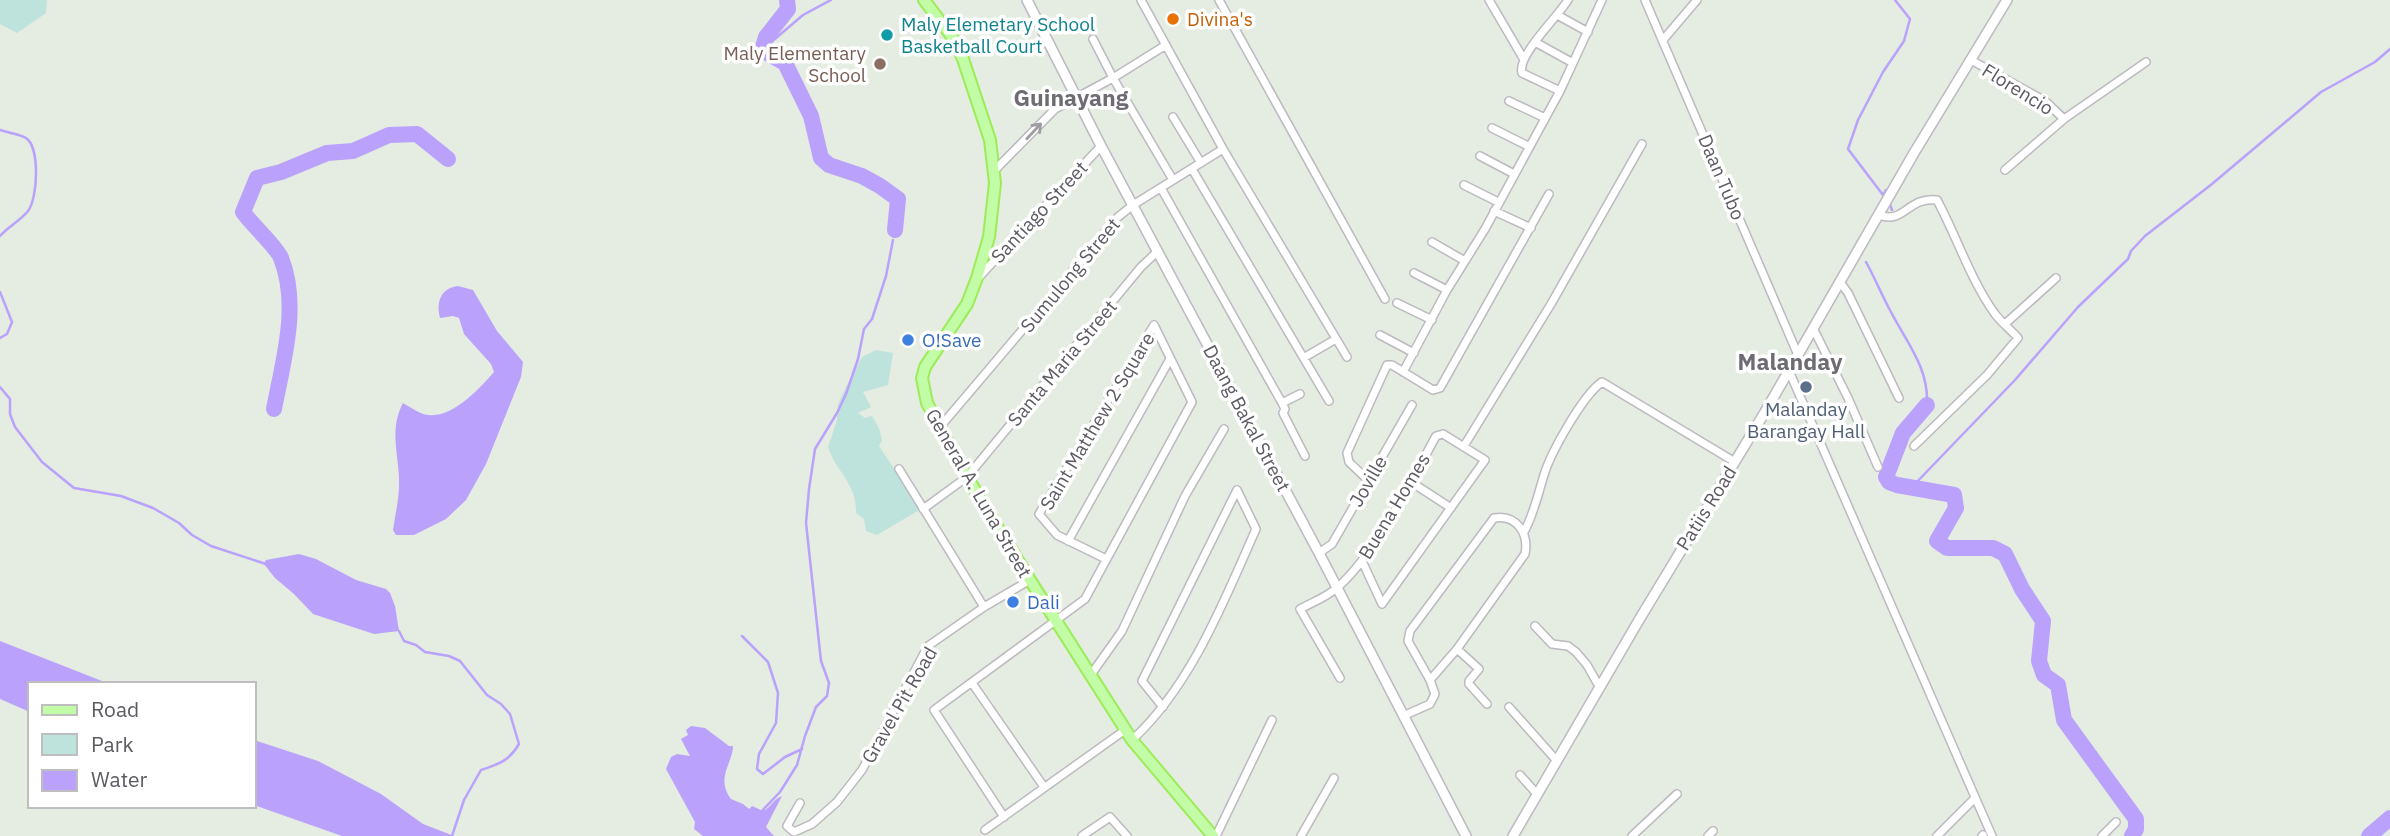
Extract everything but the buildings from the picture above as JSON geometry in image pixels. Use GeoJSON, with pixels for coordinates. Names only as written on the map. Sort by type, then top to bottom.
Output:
{"type":"FeatureCollection","features":[{"type":"Feature","properties":{"kind":"main road","name":"General A. Luna Street"},"geometry":{"type":"LineString","coordinates":[[924,0],[959,48],[985,122],[995,170],[994,209],[977,278],[967,304],[925,367],[922,379],[926,403],[967,477],[1125,730],[1215,836]]}},
{"type":"Feature","properties":{"kind":"street","name":"Daang Bakal Street"},"geometry":{"type":"LineString","coordinates":[[1027,0],[1101,146],[1319,552],[1466,836]]}},
{"type":"Feature","properties":{"kind":"street"},"geometry":{"type":"LineString","coordinates":[[1141,0],[1223,149],[1347,357]]}},
{"type":"Feature","properties":{"kind":"street"},"geometry":{"type":"LineString","coordinates":[[1219,0],[1385,299]]}},
{"type":"Feature","properties":{"kind":"street"},"geometry":{"type":"LineString","coordinates":[[1489,0],[1523,58]]}},
{"type":"Feature","properties":{"kind":"street"},"geometry":{"type":"LineString","coordinates":[[1560,91],[1522,73],[1521,69],[1523,58],[1559,16],[1568,0]]}},
{"type":"Feature","properties":{"kind":"street"},"geometry":{"type":"LineString","coordinates":[[1403,372],[1560,91],[1602,0]]}},
{"type":"Feature","properties":{"kind":"street"},"geometry":{"type":"LineString","coordinates":[[1663,40],[1697,0]]}},
{"type":"Feature","properties":{"kind":"street","name":"Daan Tubo"},"geometry":{"type":"LineString","coordinates":[[1646,1],[1798,355]]}},
{"type":"Feature","properties":{"kind":"street","name":"Patiis Road"},"geometry":{"type":"LineString","coordinates":[[1513,836],[2005,1]]}},
{"type":"Feature","properties":{"kind":"street"},"geometry":{"type":"LineString","coordinates":[[1559,16],[1588,32]]}},
{"type":"Feature","properties":{"kind":"street"},"geometry":{"type":"LineString","coordinates":[[1093,39],[1173,180]]}},
{"type":"Feature","properties":{"kind":"street"},"geometry":{"type":"LineString","coordinates":[[1535,42],[1573,63]]}},
{"type":"Feature","properties":{"kind":"street"},"geometry":{"type":"LineString","coordinates":[[995,170],[1055,109],[1113,78],[1166,45]]}},
{"type":"Feature","properties":{"kind":"street","name":"Florencio"},"geometry":{"type":"LineString","coordinates":[[1971,60],[2045,102],[2064,119]]}},
{"type":"Feature","properties":{"kind":"street"},"geometry":{"type":"LineString","coordinates":[[2005,170],[2064,119],[2146,62]]}},
{"type":"Feature","properties":{"kind":"street"},"geometry":{"type":"LineString","coordinates":[[1509,101],[1545,118]]}},
{"type":"Feature","properties":{"kind":"street"},"geometry":{"type":"LineString","coordinates":[[1173,117],[1201,163]]}},
{"type":"Feature","properties":{"kind":"street"},"geometry":{"type":"LineString","coordinates":[[1492,128],[1528,146]]}},
{"type":"Feature","properties":{"kind":"street"},"geometry":{"type":"LineString","coordinates":[[1464,446],[1551,304],[1642,144]]}},
{"type":"Feature","properties":{"kind":"street","name":"Santiago Street"},"geometry":{"type":"LineString","coordinates":[[977,278],[1101,146]]}},
{"type":"Feature","properties":{"kind":"street","name":"Sumulong Street"},"geometry":{"type":"LineString","coordinates":[[940,427],[1118,217],[1223,149]]}},
{"type":"Feature","properties":{"kind":"street"},"geometry":{"type":"LineString","coordinates":[[1479,156],[1514,174]]}},
{"type":"Feature","properties":{"kind":"street"},"geometry":{"type":"LineString","coordinates":[[1192,169],[1329,401]]}},
{"type":"Feature","properties":{"kind":"street"},"geometry":{"type":"LineString","coordinates":[[1464,185],[1498,202]]}},
{"type":"Feature","properties":{"kind":"street"},"geometry":{"type":"LineString","coordinates":[[1161,188],[1282,403],[1285,409],[1283,412],[1305,456]]}},
{"type":"Feature","properties":{"kind":"street"},"geometry":{"type":"LineString","coordinates":[[1369,481],[1349,461],[1348,448],[1387,366],[1392,365],[1433,390],[1440,388],[1549,194]]}},
{"type":"Feature","properties":{"kind":"street"},"geometry":{"type":"LineString","coordinates":[[1879,215],[1895,217],[1920,200],[1937,200],[1989,304],[2018,338],[1914,446]]}},
{"type":"Feature","properties":{"kind":"street"},"geometry":{"type":"LineString","coordinates":[[1494,211],[1531,228]]}},
{"type":"Feature","properties":{"kind":"street"},"geometry":{"type":"LineString","coordinates":[[1432,242],[1465,261]]}},
{"type":"Feature","properties":{"kind":"street","name":"Santa Maria Street"},"geometry":{"type":"LineString","coordinates":[[923,509],[967,477],[1141,267],[1158,251]]}},
{"type":"Feature","properties":{"kind":"street"},"geometry":{"type":"LineString","coordinates":[[1414,273],[1447,290]]}},
{"type":"Feature","properties":{"kind":"street"},"geometry":{"type":"LineString","coordinates":[[2005,324],[2056,278]]}},
{"type":"Feature","properties":{"kind":"street"},"geometry":{"type":"LineString","coordinates":[[1840,282],[1848,293],[1899,398]]}},
{"type":"Feature","properties":{"kind":"street"},"geometry":{"type":"LineString","coordinates":[[1397,303],[1432,320]]}},
{"type":"Feature","properties":{"kind":"street","name":"Saint Matthew 2 Square"},"geometry":{"type":"LineString","coordinates":[[1004,817],[934,710],[1084,599],[1106,559],[1192,402],[1154,326],[1039,514],[1057,535],[1106,559]]}},
{"type":"Feature","properties":{"kind":"street"},"geometry":{"type":"LineString","coordinates":[[1814,328],[1878,467]]}},
{"type":"Feature","properties":{"kind":"street"},"geometry":{"type":"LineString","coordinates":[[1380,335],[1414,353]]}},
{"type":"Feature","properties":{"kind":"street"},"geometry":{"type":"LineString","coordinates":[[1305,358],[1336,339]]}},
{"type":"Feature","properties":{"kind":"street","name":"Saint Matthew 2 Square"},"geometry":{"type":"LineString","coordinates":[[1068,541],[1170,359]]}},
{"type":"Feature","properties":{"kind":"street"},"geometry":{"type":"LineString","coordinates":[[1788,371],[1992,836]]}},
{"type":"Feature","properties":{"kind":"street"},"geometry":{"type":"LineString","coordinates":[[1524,532],[1535,508],[1545,472],[1557,447],[1589,395],[1602,382],[1735,462]]}},
{"type":"Feature","properties":{"kind":"street"},"geometry":{"type":"LineString","coordinates":[[1282,403],[1300,394]]}},
{"type":"Feature","properties":{"kind":"street","name":"Joville"},"geometry":{"type":"LineString","coordinates":[[1319,552],[1332,544],[1412,405]]}},
{"type":"Feature","properties":{"kind":"street"},"geometry":{"type":"LineString","coordinates":[[1090,676],[1122,631],[1185,496],[1224,429]]}},
{"type":"Feature","properties":{"kind":"street","name":"Buena Homes"},"geometry":{"type":"LineString","coordinates":[[1340,678],[1300,609],[1337,588],[1362,561],[1439,433],[1485,460],[1451,508]]}},
{"type":"Feature","properties":{"kind":"street"},"geometry":{"type":"LineString","coordinates":[[899,469],[984,607]]}},
{"type":"Feature","properties":{"kind":"street"},"geometry":{"type":"LineString","coordinates":[[1362,561],[1382,604],[1451,508],[1411,482]]}},
{"type":"Feature","properties":{"kind":"street"},"geometry":{"type":"LineString","coordinates":[[1132,740],[1163,707],[1213,625],[1256,529],[1237,490],[1142,681],[1163,707]]}},
{"type":"Feature","properties":{"kind":"street"},"geometry":{"type":"LineString","coordinates":[[1403,716],[1430,704],[1435,694],[1408,641],[1413,626],[1494,518],[1503,516],[1512,520],[1524,532],[1528,541],[1525,554],[1457,649],[1430,680]]}},
{"type":"Feature","properties":{"kind":"street","name":"Gravel Pit Road"},"geometry":{"type":"LineString","coordinates":[[800,803],[788,824],[788,829],[796,832],[816,821],[837,802],[862,770],[928,646],[984,607],[1030,580]]}},
{"type":"Feature","properties":{"kind":"street"},"geometry":{"type":"LineString","coordinates":[[1535,626],[1552,644],[1568,646],[1576,653],[1587,665],[1600,688]]}},
{"type":"Feature","properties":{"kind":"street"},"geometry":{"type":"LineString","coordinates":[[1457,649],[1479,669],[1469,684],[1487,704]]}},
{"type":"Feature","properties":{"kind":"street"},"geometry":{"type":"LineString","coordinates":[[972,683],[1044,787]]}},
{"type":"Feature","properties":{"kind":"street"},"geometry":{"type":"LineString","coordinates":[[1509,708],[1557,761]]}},
{"type":"Feature","properties":{"kind":"street"},"geometry":{"type":"LineString","coordinates":[[1215,836],[1272,720]]}},
{"type":"Feature","properties":{"kind":"street"},"geometry":{"type":"LineString","coordinates":[[985,830],[1125,730]]}},
{"type":"Feature","properties":{"kind":"street"},"geometry":{"type":"LineString","coordinates":[[1520,775],[1537,794]]}},
{"type":"Feature","properties":{"kind":"street"},"geometry":{"type":"LineString","coordinates":[[1301,836],[1334,778]]}},
{"type":"Feature","properties":{"kind":"street"},"geometry":{"type":"LineString","coordinates":[[1632,836],[1677,794]]}},
{"type":"Feature","properties":{"kind":"street"},"geometry":{"type":"LineString","coordinates":[[1937,836],[1974,799]]}},
{"type":"Feature","properties":{"kind":"street"},"geometry":{"type":"LineString","coordinates":[[1082,836],[1110,817],[1128,836]]}},
{"type":"Feature","properties":{"kind":"street"},"geometry":{"type":"LineString","coordinates":[[2102,836],[2116,822]]}},
{"type":"Feature","properties":{"kind":"green space"},"geometry":{"type":"Polygon","coordinates":[[[0,0],[47,0],[46,13],[17,33],[0,24],[0,0]]]}},
{"type":"Feature","properties":{"kind":"green space"},"geometry":{"type":"Polygon","coordinates":[[[876,350],[893,353],[888,385],[863,392],[871,407],[858,413],[865,418],[872,416],[882,440],[879,446],[921,509],[877,535],[866,531],[864,519],[856,513],[850,486],[828,447],[842,395],[862,357],[876,350]]]}},
{"type":"Feature","properties":{"kind":"water"},"geometry":{"type":"Polygon","coordinates":[[[458,286],[473,290],[497,331],[523,362],[521,377],[486,464],[466,500],[446,519],[414,535],[396,535],[393,530],[399,475],[395,434],[403,403],[426,415],[447,412],[466,400],[494,372],[491,364],[464,334],[459,318],[440,318],[439,307],[443,293],[458,286]]]}},
{"type":"Feature","properties":{"kind":"water"},"geometry":{"type":"Polygon","coordinates":[[[299,554],[316,559],[356,580],[386,589],[395,606],[399,631],[374,634],[313,614],[264,564],[266,560],[299,554]]]}},
{"type":"Feature","properties":{"kind":"water"},"geometry":{"type":"Polygon","coordinates":[[[0,641],[105,682],[28,682],[28,711],[0,699],[0,641]]]}},
{"type":"Feature","properties":{"kind":"water"},"geometry":{"type":"Polygon","coordinates":[[[691,726],[705,728],[729,746],[733,746],[725,777],[726,791],[731,799],[749,809],[752,806],[763,811],[782,796],[766,827],[774,836],[703,836],[694,829],[695,822],[666,769],[671,757],[677,754],[690,756],[681,739],[688,735],[686,730],[691,726]]]}},
{"type":"Feature","properties":{"kind":"water"},"geometry":{"type":"Polygon","coordinates":[[[256,741],[318,761],[381,794],[423,824],[454,836],[342,836],[256,806],[256,741]]]}},
{"type":"Feature","properties":{"kind":"waterway"},"geometry":{"type":"LineString","coordinates":[[787,0],[788,9],[766,37],[762,50],[785,63],[811,116],[821,158],[829,165],[862,176],[898,199],[895,230]]}},
{"type":"Feature","properties":{"kind":"waterway"},"geometry":{"type":"LineString","coordinates":[[762,50],[803,15],[831,0]]}},
{"type":"Feature","properties":{"kind":"waterway"},"geometry":{"type":"LineString","coordinates":[[1886,190],[1883,195],[1848,149],[1858,120],[1883,72],[1904,41],[1910,19],[1895,0]]}},
{"type":"Feature","properties":{"kind":"waterway"},"geometry":{"type":"LineString","coordinates":[[1912,487],[2015,380],[2078,307],[2128,259],[2131,251],[2145,236],[2212,184],[2321,92],[2375,62],[2390,49]]}},
{"type":"Feature","properties":{"kind":"waterway"},"geometry":{"type":"LineString","coordinates":[[0,130],[26,138],[31,143],[36,173],[34,195],[28,211],[0,236]]}},
{"type":"Feature","properties":{"kind":"waterway"},"geometry":{"type":"LineString","coordinates":[[274,409],[288,334],[289,295],[287,276],[279,253],[243,212],[257,178],[281,172],[327,153],[353,151],[389,135],[417,134],[448,159]]}},
{"type":"Feature","properties":{"kind":"waterway"},"geometry":{"type":"LineString","coordinates":[[1890,204],[1892,210]]}},
{"type":"Feature","properties":{"kind":"waterway"},"geometry":{"type":"LineString","coordinates":[[760,813],[780,792],[797,765],[816,707],[827,696],[829,683],[821,661],[806,523],[809,489],[815,449],[846,394],[858,359],[864,329],[872,319],[886,276],[893,240]]}},
{"type":"Feature","properties":{"kind":"waterway"},"geometry":{"type":"LineString","coordinates":[[1866,262],[1921,367],[1927,405]]}},
{"type":"Feature","properties":{"kind":"waterway"},"geometry":{"type":"LineString","coordinates":[[0,292],[12,322],[7,334],[0,338]]}},
{"type":"Feature","properties":{"kind":"waterway"},"geometry":{"type":"LineString","coordinates":[[0,387],[10,399],[10,414],[15,427],[42,462],[74,488],[121,496],[153,508],[211,546],[266,564]]}},
{"type":"Feature","properties":{"kind":"waterway"},"geometry":{"type":"LineString","coordinates":[[1927,405],[1903,433],[1886,477],[1889,482],[1897,485],[1954,495],[1956,508],[1937,541],[1947,548],[1993,548],[2005,554],[2022,589],[2043,621],[2039,661],[2044,675],[2058,685],[2064,720],[2136,819],[2136,829],[2132,836]]}},
{"type":"Feature","properties":{"kind":"waterway"},"geometry":{"type":"LineString","coordinates":[[399,631],[404,641],[425,652],[449,656],[460,661],[487,695],[510,714],[519,744],[503,761],[481,770],[464,800],[452,836]]}},
{"type":"Feature","properties":{"kind":"waterway"},"geometry":{"type":"LineString","coordinates":[[742,636],[768,662],[778,693],[776,723],[759,754],[757,769],[763,774],[785,757],[802,749]]}},
{"type":"Feature","properties":{"kind":"waterway"},"geometry":{"type":"LineString","coordinates":[[2369,836],[2390,818]]}},
{"type":"Feature","properties":{"kind":"place","name":"Divina's"},"geometry":{"type":"Point","coordinates":[1173,19]}},
{"type":"Feature","properties":{"kind":"place","name":"Maly Elemetary School Basketball Court"},"geometry":{"type":"Point","coordinates":[887,35]}},
{"type":"Feature","properties":{"kind":"place","name":"Maly Elementary School"},"geometry":{"type":"Point","coordinates":[880,64]}},
{"type":"Feature","properties":{"kind":"place","name":"O!Save"},"geometry":{"type":"Point","coordinates":[908,340]}},
{"type":"Feature","properties":{"kind":"place","name":"Malanday Barangay Hall"},"geometry":{"type":"Point","coordinates":[1806,387]}},
{"type":"Feature","properties":{"kind":"place","name":"Dali"},"geometry":{"type":"Point","coordinates":[1013,602]}},
{"type":"Feature","properties":{"kind":"district","name":"Guinayang"},"geometry":{"type":"Point","coordinates":[1071,98]}},
{"type":"Feature","properties":{"kind":"district","name":"Malanday"},"geometry":{"type":"Point","coordinates":[1790,362]}}]}
